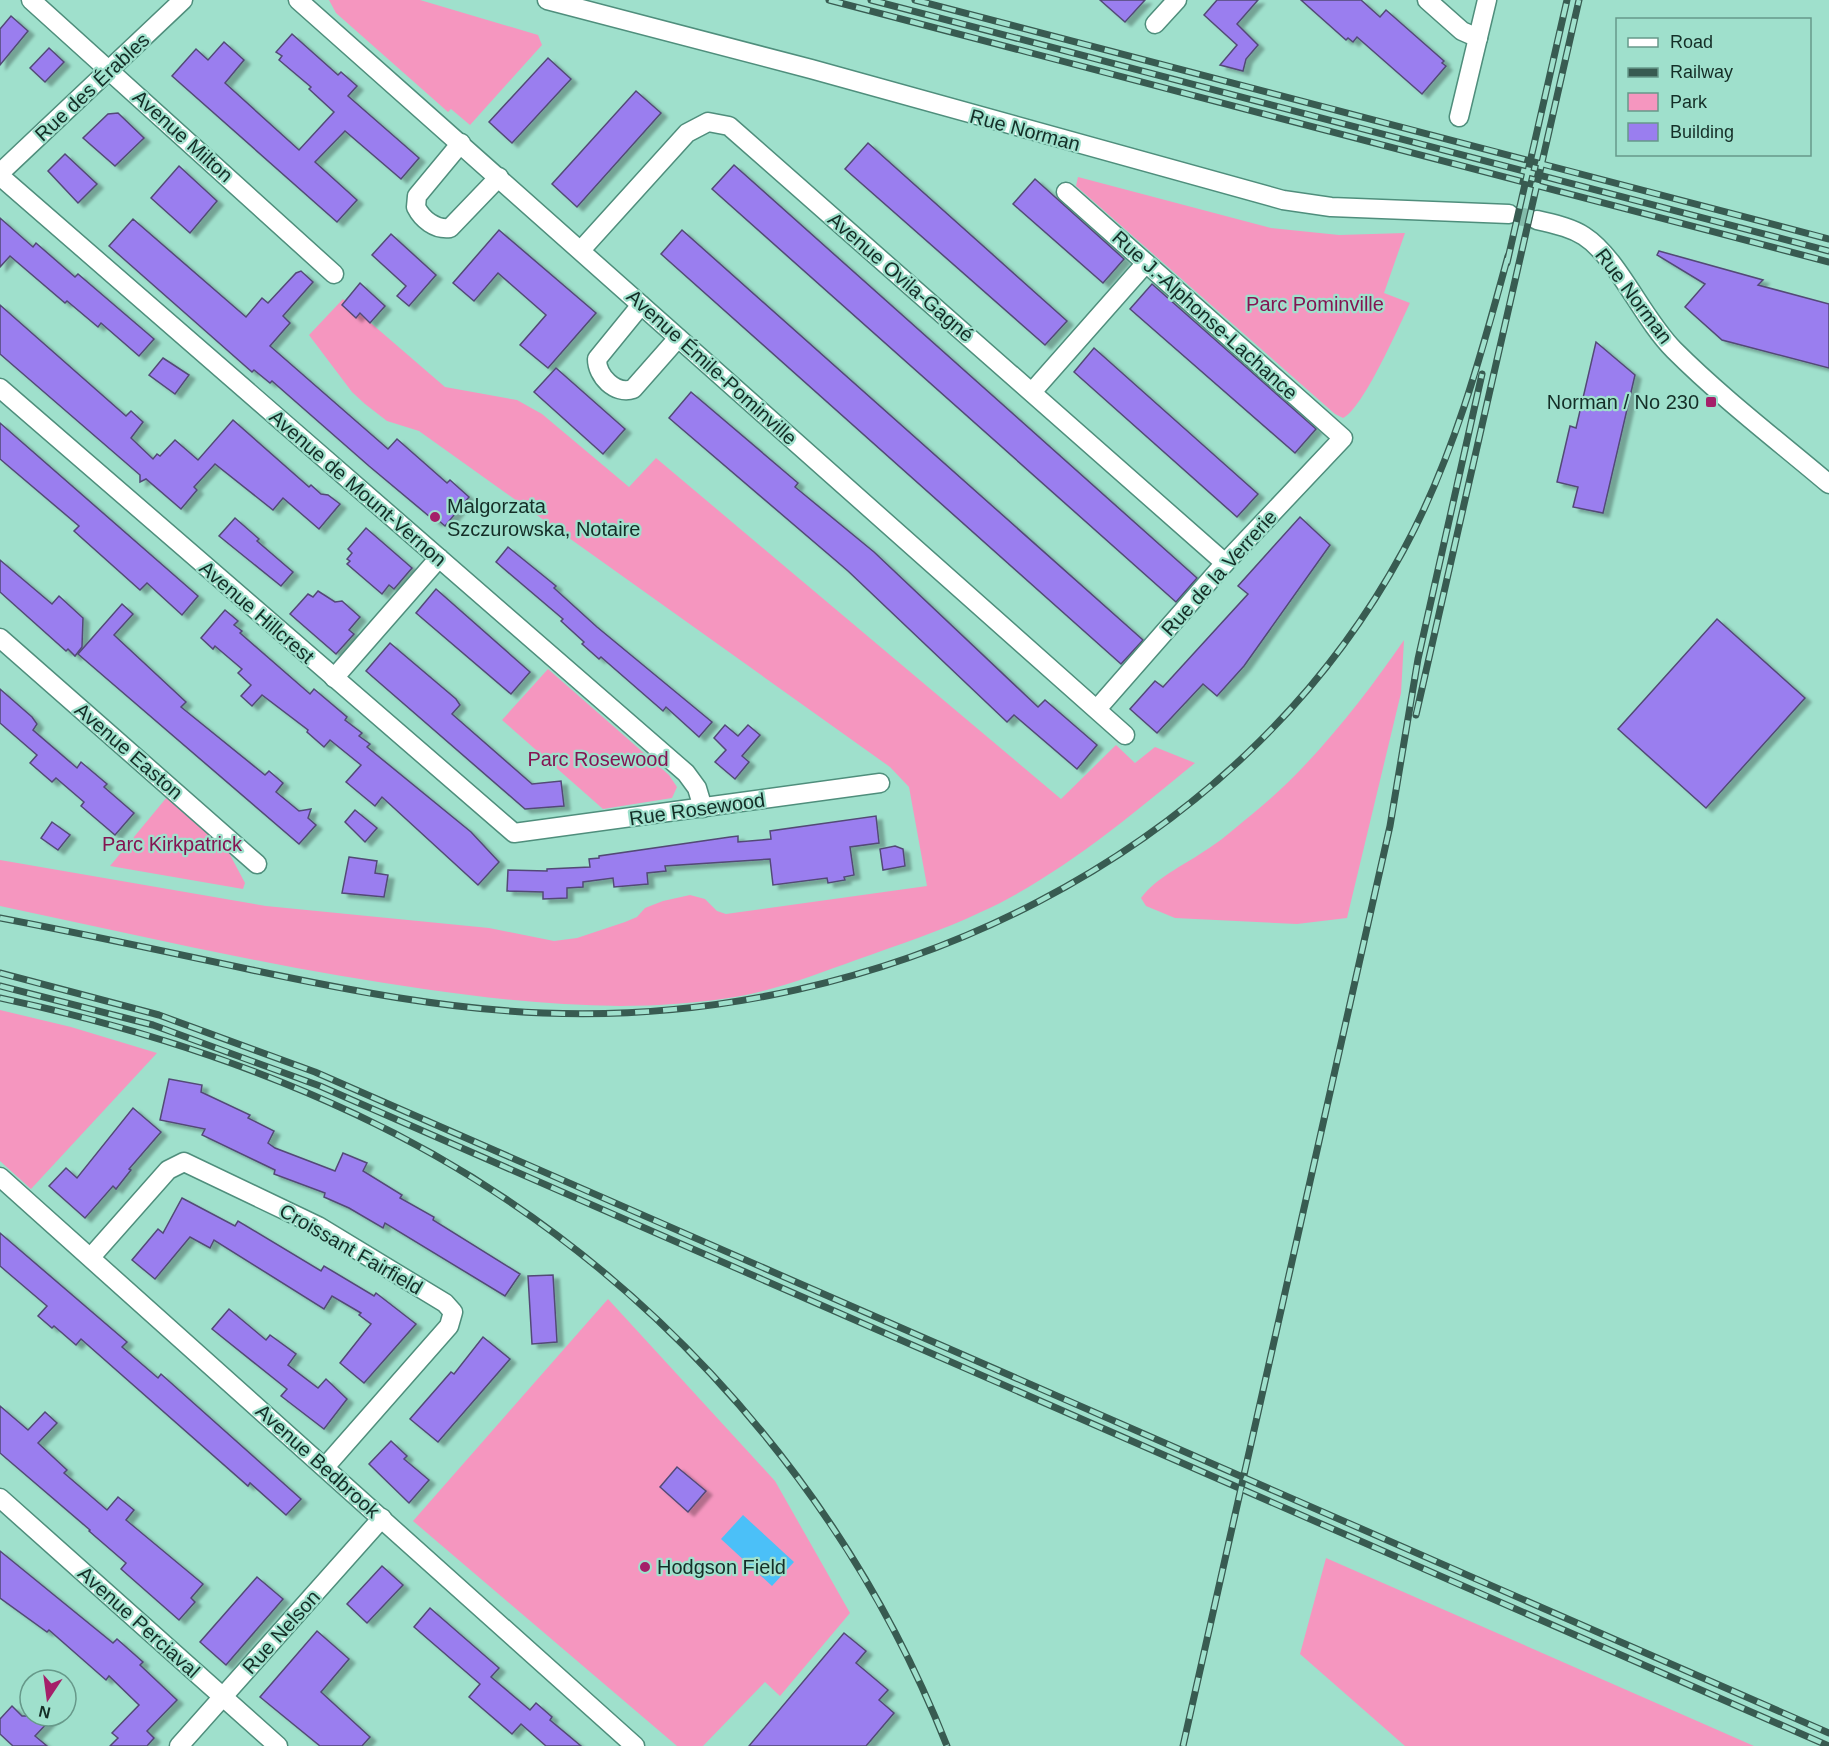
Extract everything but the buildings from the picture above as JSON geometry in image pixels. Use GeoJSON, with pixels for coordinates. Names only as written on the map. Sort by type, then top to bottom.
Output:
{"type":"FeatureCollection","features":[{"type":"Feature","properties":{"kind":"street","name":"Avenue Milton"},"geometry":{"type":"LineString","coordinates":[[31,0],[334,274]]}},
{"type":"Feature","properties":{"kind":"street","name":"Rue des Érables"},"geometry":{"type":"LineString","coordinates":[[0,175],[183,0]]}},
{"type":"Feature","properties":{"kind":"street","name":"Avenue Émile-Pominville"},"geometry":{"type":"LineString","coordinates":[[298,0],[313,6],[678,338],[1125,735]]}},
{"type":"Feature","properties":{"kind":"street","name":"Rue Norman"},"geometry":{"type":"LineString","coordinates":[[547,0],[1283,200],[1331,207],[1509,214]]}},
{"type":"Feature","properties":{"kind":"street"},"geometry":{"type":"LineString","coordinates":[[1155,24],[1177,0]]}},
{"type":"Feature","properties":{"kind":"street"},"geometry":{"type":"LineString","coordinates":[[1427,0],[1462,31],[1478,38]]}},
{"type":"Feature","properties":{"kind":"street"},"geometry":{"type":"LineString","coordinates":[[1459,117],[1487,0]]}},
{"type":"Feature","properties":{"kind":"street","name":"Avenue Ovila-Gagné"},"geometry":{"type":"LineString","coordinates":[[581,250],[687,133],[702,124],[723,123],[735,129],[1225,563]]}},
{"type":"Feature","properties":{"kind":"street"},"geometry":{"type":"LineString","coordinates":[[461,143],[417,196],[416,207],[428,221],[439,228],[450,228],[499,177]]}},
{"type":"Feature","properties":{"kind":"street","name":"Avenue de Mount-Vernon"},"geometry":{"type":"LineString","coordinates":[[0,175],[686,773],[697,788],[704,808]]}},
{"type":"Feature","properties":{"kind":"street","name":"Rue J.-Alphonse-Lachance"},"geometry":{"type":"LineString","coordinates":[[1066,192],[1343,438]]}},
{"type":"Feature","properties":{"kind":"street","name":"Rue Norman"},"geometry":{"type":"LineString","coordinates":[[1537,220],[1576,231],[1595,244],[1613,266],[1652,325],[1674,349],[1829,484]]}},
{"type":"Feature","properties":{"kind":"street"},"geometry":{"type":"LineString","coordinates":[[1032,392],[1146,263]]}},
{"type":"Feature","properties":{"kind":"street"},"geometry":{"type":"LineString","coordinates":[[641,304],[597,359],[599,371],[608,382],[620,390],[633,389],[678,338]]}},
{"type":"Feature","properties":{"kind":"street","name":"Avenue Hillcrest"},"geometry":{"type":"LineString","coordinates":[[0,388],[514,833]]}},
{"type":"Feature","properties":{"kind":"street","name":"Rue de la Verrerie"},"geometry":{"type":"LineString","coordinates":[[1097,709],[1225,563],[1343,438]]}},
{"type":"Feature","properties":{"kind":"street"},"geometry":{"type":"LineString","coordinates":[[334,678],[439,558]]}},
{"type":"Feature","properties":{"kind":"street","name":"Avenue Easton"},"geometry":{"type":"LineString","coordinates":[[0,638],[257,864]]}},
{"type":"Feature","properties":{"kind":"street","name":"Rue Rosewood"},"geometry":{"type":"LineString","coordinates":[[514,833],[880,783]]}},
{"type":"Feature","properties":{"kind":"street","name":"Croissant Fairfield"},"geometry":{"type":"LineString","coordinates":[[90,1257],[162,1176],[174,1165],[184,1162],[326,1231],[445,1304],[453,1312],[449,1326],[325,1467]]}},
{"type":"Feature","properties":{"kind":"street","name":"Avenue Bedbrook"},"geometry":{"type":"LineString","coordinates":[[0,1177],[635,1746]]}},
{"type":"Feature","properties":{"kind":"street","name":"Avenue Perciaval"},"geometry":{"type":"LineString","coordinates":[[0,1498],[278,1746]]}},
{"type":"Feature","properties":{"kind":"street","name":"Rue Nelson"},"geometry":{"type":"LineString","coordinates":[[179,1746],[382,1518]]}},
{"type":"Feature","properties":{"kind":"green space"},"geometry":{"type":"Polygon","coordinates":[[[329,0],[420,0],[538,35],[542,45],[470,125],[451,109],[448,112],[336,13],[329,0]]]}},
{"type":"Feature","properties":{"kind":"green space","name":"Parc Pominville"},"geometry":{"type":"Polygon","coordinates":[[[1078,177],[1271,228],[1339,235],[1405,233],[1384,293],[1410,303],[1380,366],[1351,411],[1343,418],[1335,414],[1076,186],[1078,177]]]}},
{"type":"Feature","properties":{"kind":"green space"},"geometry":{"type":"Polygon","coordinates":[[[343,299],[445,387],[517,400],[542,414],[629,487],[656,458],[1061,799],[1116,745],[1135,763],[1155,747],[1195,763],[1119,825],[1065,864],[1010,898],[981,912],[919,938],[796,981],[750,994],[696,1002],[657,1005],[580,1005],[502,999],[424,989],[265,962],[0,906],[0,860],[266,906],[489,928],[554,941],[577,938],[625,922],[637,917],[645,908],[690,895],[705,899],[717,911],[726,914],[927,886],[909,787],[890,767],[419,431],[387,421],[352,392],[309,335],[343,299]]]}},
{"type":"Feature","properties":{"kind":"green space"},"geometry":{"type":"Polygon","coordinates":[[[1404,640],[1401,693],[1347,918],[1297,924],[1175,918],[1146,906],[1141,898],[1154,884],[1221,839],[1293,778],[1353,710],[1404,640]]]}},
{"type":"Feature","properties":{"kind":"green space","name":"Parc Rosewood"},"geometry":{"type":"Polygon","coordinates":[[[548,669],[669,775],[677,787],[672,798],[603,809],[502,720],[548,669]]]}},
{"type":"Feature","properties":{"kind":"green space","name":"Parc Kirkpatrick"},"geometry":{"type":"Polygon","coordinates":[[[167,797],[228,851],[245,883],[243,889],[110,866],[167,797]]]}},
{"type":"Feature","properties":{"kind":"green space"},"geometry":{"type":"Polygon","coordinates":[[[0,1010],[71,1027],[157,1053],[31,1189],[0,1161],[0,1010]]]}},
{"type":"Feature","properties":{"kind":"green space","name":"Hodgson Field"},"geometry":{"type":"Polygon","coordinates":[[[608,1299],[775,1481],[850,1613],[780,1696],[765,1682],[703,1746],[677,1746],[413,1521],[608,1299]]]}},
{"type":"Feature","properties":{"kind":"green space"},"geometry":{"type":"Polygon","coordinates":[[[1326,1558],[1754,1746],[1405,1746],[1300,1654],[1326,1558]]]}},
{"type":"Feature","properties":{"kind":"water"},"geometry":{"type":"Polygon","coordinates":[[[743,1515],[794,1562],[772,1586],[721,1539],[743,1515]]]}},
{"type":"Feature","properties":{"kind":"tunnel"},"geometry":{"type":"LineString","coordinates":[[1509,214],[1537,220]]}},
{"type":"Feature","properties":{"kind":"railway"},"geometry":{"type":"LineString","coordinates":[[829,0],[1829,262]]}},
{"type":"Feature","properties":{"kind":"railway"},"geometry":{"type":"LineString","coordinates":[[871,0],[1829,251]]}},
{"type":"Feature","properties":{"kind":"railway"},"geometry":{"type":"LineString","coordinates":[[915,0],[1829,239]]}},
{"type":"Feature","properties":{"kind":"railway"},"geometry":{"type":"LineString","coordinates":[[1507,263],[1567,0]]}},
{"type":"Feature","properties":{"kind":"railway"},"geometry":{"type":"LineString","coordinates":[[1416,715],[1579,0]]}},
{"type":"Feature","properties":{"kind":"railway"},"geometry":{"type":"LineString","coordinates":[[0,918],[360,991],[433,1003],[543,1013],[671,1010],[797,990],[921,953],[1038,902],[1148,835],[1247,754],[1333,659],[1403,551],[1437,480],[1476,369],[1508,256]]}},
{"type":"Feature","properties":{"kind":"railway"},"geometry":{"type":"LineString","coordinates":[[1183,1746],[1390,826],[1418,659],[1482,374]]}},
{"type":"Feature","properties":{"kind":"railway"},"geometry":{"type":"LineString","coordinates":[[0,973],[159,1015],[315,1072],[1829,1733]]}},
{"type":"Feature","properties":{"kind":"railway"},"geometry":{"type":"LineString","coordinates":[[0,986],[153,1025],[320,1086],[1829,1746]]}},
{"type":"Feature","properties":{"kind":"railway"},"geometry":{"type":"LineString","coordinates":[[0,998],[136,1032],[225,1061],[312,1095],[355,1114],[453,1166],[546,1227],[632,1297],[711,1374],[783,1458],[846,1549],[901,1645],[947,1746]]}},
{"type":"Feature","properties":{"kind":"place","name":"Norman / No 230"},"geometry":{"type":"Point","coordinates":[1711,402]}},
{"type":"Feature","properties":{"kind":"place","name":"Malgorzata Szczurowska, Notaire"},"geometry":{"type":"Point","coordinates":[435,517]}},
{"type":"Feature","properties":{"kind":"place","name":"Hodgson Field"},"geometry":{"type":"Point","coordinates":[645,1567]}}]}
